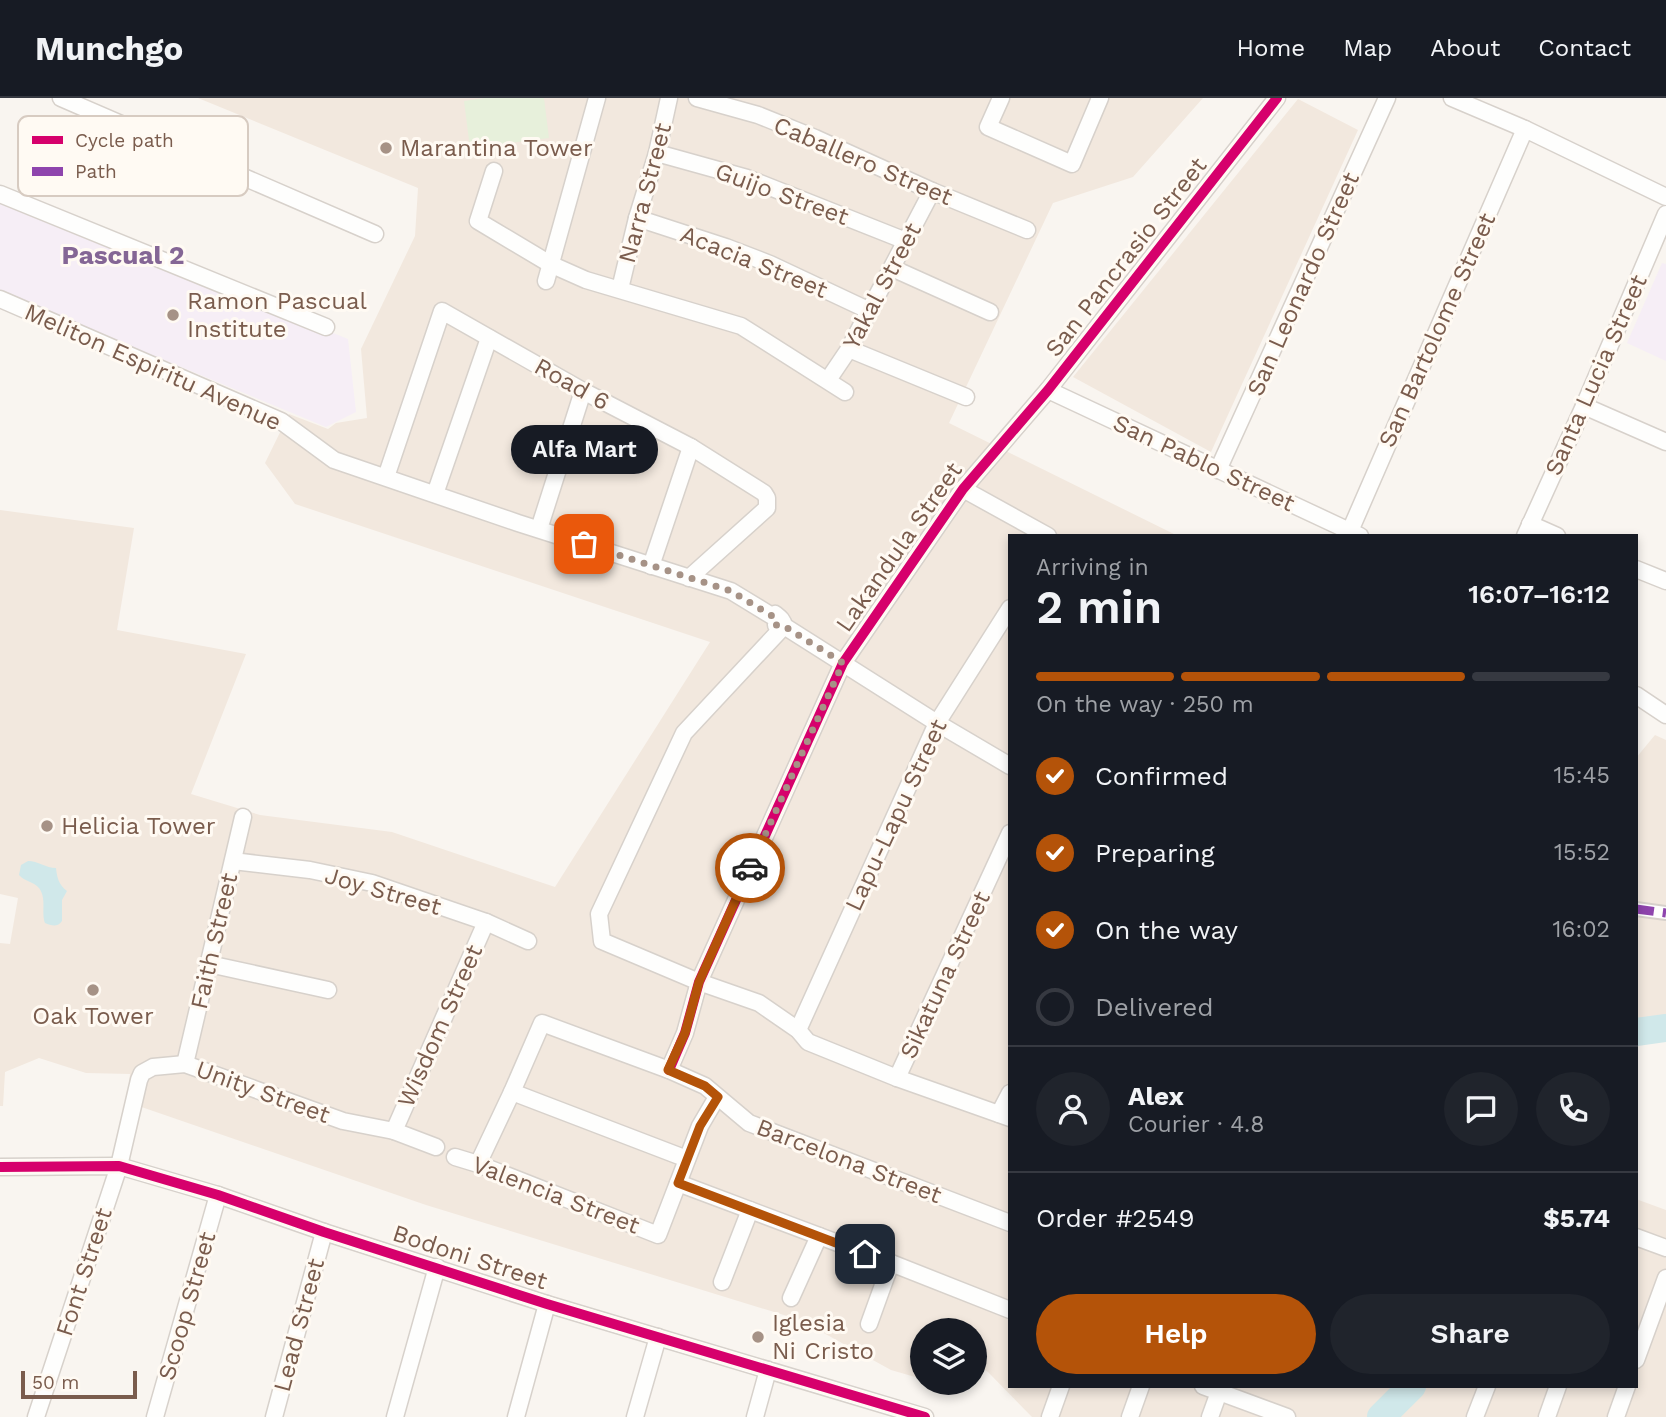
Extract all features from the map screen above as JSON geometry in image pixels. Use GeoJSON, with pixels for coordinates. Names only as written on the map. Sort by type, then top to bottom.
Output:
{"type":"FeatureCollection","features":[{"type":"Feature","properties":{"kind":"street"},"geometry":{"type":"LineString","coordinates":[[61,98],[103,116]]}},
{"type":"Feature","properties":{"kind":"street"},"geometry":{"type":"LineString","coordinates":[[546,281],[597,98]]}},
{"type":"Feature","properties":{"kind":"street","name":"Narra Street"},"geometry":{"type":"LineString","coordinates":[[620,289],[636,218],[657,153],[669,98]]}},
{"type":"Feature","properties":{"kind":"street","name":"Caballero Street"},"geometry":{"type":"LineString","coordinates":[[697,98],[758,115],[1027,230]]}},
{"type":"Feature","properties":{"kind":"street"},"geometry":{"type":"LineString","coordinates":[[1001,98],[988,127],[1072,164],[1100,98]]}},
{"type":"Feature","properties":{"kind":"street","name":"San Pancrasio Street"},"geometry":{"type":"LineString","coordinates":[[1006,440],[1277,98]]}},
{"type":"Feature","properties":{"kind":"street","name":"San Leonardo Street"},"geometry":{"type":"LineString","coordinates":[[1218,470],[1387,98]]}},
{"type":"Feature","properties":{"kind":"street"},"geometry":{"type":"LineString","coordinates":[[1452,98],[1525,129],[1666,197]]}},
{"type":"Feature","properties":{"kind":"street","name":"San Bartolome Street"},"geometry":{"type":"LineString","coordinates":[[1355,533],[1525,129]]}},
{"type":"Feature","properties":{"kind":"street","name":"Guijo Street"},"geometry":{"type":"LineString","coordinates":[[657,153],[747,178],[906,241]]}},
{"type":"Feature","properties":{"kind":"street"},"geometry":{"type":"LineString","coordinates":[[494,171],[478,222],[550,264],[586,280],[741,326],[845,392]]}},
{"type":"Feature","properties":{"kind":"street"},"geometry":{"type":"LineString","coordinates":[[248,179],[375,234]]}},
{"type":"Feature","properties":{"kind":"street","name":"Yakal Street"},"geometry":{"type":"LineString","coordinates":[[828,380],[849,349],[932,191]]}},
{"type":"Feature","properties":{"kind":"street"},"geometry":{"type":"LineString","coordinates":[[0,194],[326,327]]}},
{"type":"Feature","properties":{"kind":"street","name":"Santa Lucia Street"},"geometry":{"type":"LineString","coordinates":[[1527,530],[1584,406],[1666,214]]}},
{"type":"Feature","properties":{"kind":"street","name":"Acacia Street"},"geometry":{"type":"LineString","coordinates":[[636,218],[726,247],[870,310]]}},
{"type":"Feature","properties":{"kind":"street"},"geometry":{"type":"LineString","coordinates":[[892,268],[990,312]]}},
{"type":"Feature","properties":{"kind":"street","name":"Meliton Espiritu Avenue"},"geometry":{"type":"LineString","coordinates":[[0,299],[281,421],[334,460],[518,523],[731,591],[937,723],[1008,765]]}},
{"type":"Feature","properties":{"kind":"street","name":"Road 6"},"geometry":{"type":"LineString","coordinates":[[386,477],[442,311],[583,391],[691,447],[764,493],[768,503],[762,514],[689,578]]}},
{"type":"Feature","properties":{"kind":"street"},"geometry":{"type":"LineString","coordinates":[[435,494],[489,338]]}},
{"type":"Feature","properties":{"kind":"street"},"geometry":{"type":"LineString","coordinates":[[849,349],[966,397]]}},
{"type":"Feature","properties":{"kind":"street","name":"San Pablo Street"},"geometry":{"type":"LineString","coordinates":[[1048,390],[1355,533]]}},
{"type":"Feature","properties":{"kind":"street"},"geometry":{"type":"LineString","coordinates":[[539,529],[583,391]]}},
{"type":"Feature","properties":{"kind":"street"},"geometry":{"type":"LineString","coordinates":[[1584,406],[1666,442]]}},
{"type":"Feature","properties":{"kind":"street","name":"Lakandula Street"},"geometry":{"type":"LineString","coordinates":[[668,1070],[685,1033],[699,982],[843,663],[963,489],[1006,440]]}},
{"type":"Feature","properties":{"kind":"street"},"geometry":{"type":"LineString","coordinates":[[652,566],[691,447]]}},
{"type":"Feature","properties":{"kind":"street"},"geometry":{"type":"LineString","coordinates":[[963,489],[1044,534]]}},
{"type":"Feature","properties":{"kind":"street"},"geometry":{"type":"LineString","coordinates":[[1527,530],[1548,534]]}},
{"type":"Feature","properties":{"kind":"street"},"geometry":{"type":"LineString","coordinates":[[1638,570],[1666,581]]}},
{"type":"Feature","properties":{"kind":"street","name":"Lapu-Lapu Street"},"geometry":{"type":"LineString","coordinates":[[798,1030],[937,723],[1008,611]]}},
{"type":"Feature","properties":{"kind":"street"},"geometry":{"type":"LineString","coordinates":[[777,621],[684,733],[599,914],[602,941],[699,982],[759,1003],[798,1030],[808,1042],[897,1078],[1005,1116]]}},
{"type":"Feature","properties":{"kind":"street"},"geometry":{"type":"LineString","coordinates":[[1638,696],[1666,715]]}},
{"type":"Feature","properties":{"kind":"street","name":"Faith Street"},"geometry":{"type":"LineString","coordinates":[[185,1064],[243,817]]}},
{"type":"Feature","properties":{"kind":"street","name":"Sikatuna Street"},"geometry":{"type":"LineString","coordinates":[[897,1078],[1008,837]]}},
{"type":"Feature","properties":{"kind":"street","name":"Joy Street"},"geometry":{"type":"LineString","coordinates":[[233,861],[310,870],[372,883],[486,922],[528,941]]}},
{"type":"Feature","properties":{"kind":"street"},"geometry":{"type":"LineString","coordinates":[[1638,909],[1666,913]]}},
{"type":"Feature","properties":{"kind":"street","name":"Wisdom Street"},"geometry":{"type":"LineString","coordinates":[[394,1131],[486,922]]}},
{"type":"Feature","properties":{"kind":"street"},"geometry":{"type":"LineString","coordinates":[[209,964],[328,990]]}},
{"type":"Feature","properties":{"kind":"street","name":"Barcelona Street"},"geometry":{"type":"LineString","coordinates":[[512,1093],[541,1023],[705,1086],[749,1123],[1008,1222]]}},
{"type":"Feature","properties":{"kind":"street","name":"Unity Street"},"geometry":{"type":"LineString","coordinates":[[119,1166],[142,1073],[152,1067],[185,1064],[343,1121],[394,1131],[436,1147]]}},
{"type":"Feature","properties":{"kind":"street"},"geometry":{"type":"LineString","coordinates":[[478,1164],[512,1093],[687,1159]]}},
{"type":"Feature","properties":{"kind":"street"},"geometry":{"type":"LineString","coordinates":[[718,1097],[700,1126],[678,1183],[1008,1309]]}},
{"type":"Feature","properties":{"kind":"street","name":"Valencia Street"},"geometry":{"type":"LineString","coordinates":[[454,1157],[658,1235],[678,1183]]}},
{"type":"Feature","properties":{"kind":"street","name":"Bodoni Street"},"geometry":{"type":"LineString","coordinates":[[0,1167],[119,1166],[218,1195],[547,1304],[768,1370],[881,1411],[925,1417]]}},
{"type":"Feature","properties":{"kind":"street","name":"Font Street"},"geometry":{"type":"LineString","coordinates":[[36,1417],[119,1166]]}},
{"type":"Feature","properties":{"kind":"street","name":"Scoop Street"},"geometry":{"type":"LineString","coordinates":[[155,1417],[218,1195]]}},
{"type":"Feature","properties":{"kind":"street"},"geometry":{"type":"LineString","coordinates":[[722,1282],[750,1210]]}},
{"type":"Feature","properties":{"kind":"street","name":"Lead Street"},"geometry":{"type":"LineString","coordinates":[[274,1417],[324,1232]]}},
{"type":"Feature","properties":{"kind":"street"},"geometry":{"type":"LineString","coordinates":[[791,1298],[819,1236]]}},
{"type":"Feature","properties":{"kind":"street"},"geometry":{"type":"LineString","coordinates":[[1638,1238],[1666,1248]]}},
{"type":"Feature","properties":{"kind":"street"},"geometry":{"type":"LineString","coordinates":[[869,1324],[891,1263]]}},
{"type":"Feature","properties":{"kind":"street"},"geometry":{"type":"LineString","coordinates":[[395,1417],[437,1267]]}},
{"type":"Feature","properties":{"kind":"street"},"geometry":{"type":"LineString","coordinates":[[1638,1355],[1666,1278]]}},
{"type":"Feature","properties":{"kind":"street"},"geometry":{"type":"LineString","coordinates":[[516,1417],[547,1304]]}},
{"type":"Feature","properties":{"kind":"street"},"geometry":{"type":"LineString","coordinates":[[635,1417],[658,1337]]}},
{"type":"Feature","properties":{"kind":"street"},"geometry":{"type":"LineString","coordinates":[[755,1417],[768,1370]]}},
{"type":"Feature","properties":{"kind":"street"},"geometry":{"type":"LineString","coordinates":[[1050,1417],[1060,1388]]}},
{"type":"Feature","properties":{"kind":"street"},"geometry":{"type":"LineString","coordinates":[[1130,1417],[1140,1388]]}},
{"type":"Feature","properties":{"kind":"street"},"geometry":{"type":"LineString","coordinates":[[1208,1388],[1219,1392],[1249,1394],[1287,1417]]}},
{"type":"Feature","properties":{"kind":"street"},"geometry":{"type":"LineString","coordinates":[[1475,1417],[1486,1388]]}},
{"type":"Feature","properties":{"kind":"street"},"geometry":{"type":"LineString","coordinates":[[1547,1417],[1557,1388]]}},
{"type":"Feature","properties":{"kind":"street"},"geometry":{"type":"LineString","coordinates":[[1616,1417],[1626,1388]]}},
{"type":"Feature","properties":{"kind":"street"},"geometry":{"type":"LineString","coordinates":[[1210,1417],[1219,1392]]}},
{"type":"Feature","properties":{"kind":"shaded area"},"geometry":{"type":"Polygon","coordinates":[[[198,98],[1203,98],[1133,177],[1053,203],[949,423],[1174,534],[1008,534],[1008,1388],[1396,1388],[1369,1417],[1032,1417],[987,1371],[987,1318],[910,1318],[910,1376],[891,1370],[800,1320],[426,1205],[127,1102],[130,1074],[86,1073],[39,1058],[5,1072],[3,1106],[0,1106],[0,943],[10,944],[18,898],[0,894],[0,510],[134,528],[117,630],[246,654],[191,794],[260,815],[392,832],[555,887],[710,642],[295,504],[265,463],[289,414],[328,429],[336,423],[367,418],[361,349],[415,236],[418,188],[248,118],[248,116],[198,98]]]}},
{"type":"Feature","properties":{"kind":"shaded area"},"geometry":{"type":"Polygon","coordinates":[[[1298,99],[1358,130],[1211,452],[1073,377],[1298,99]]]}},
{"type":"Feature","properties":{"kind":"shaded area","name":"Ramon Pascual Institute"},"geometry":{"type":"Polygon","coordinates":[[[0,198],[348,339],[356,412],[326,427],[0,292],[0,198]]]}},
{"type":"Feature","properties":{"kind":"shaded area"},"geometry":{"type":"Polygon","coordinates":[[[1662,263],[1666,264],[1666,361],[1627,343],[1662,263]]]}},
{"type":"Feature","properties":{"kind":"shaded area"},"geometry":{"type":"Polygon","coordinates":[[[1655,735],[1666,740],[1666,1021],[1639,1025],[1638,1023],[1638,756],[1655,735]]]}},
{"type":"Feature","properties":{"kind":"shaded area"},"geometry":{"type":"Polygon","coordinates":[[[1638,1200],[1666,1210],[1666,1417],[1388,1417],[1417,1388],[1638,1388],[1638,1200]]]}},
{"type":"Feature","properties":{"kind":"green space"},"geometry":{"type":"Polygon","coordinates":[[[485,98],[544,98],[549,138],[470,148],[464,101],[485,98]]]}},
{"type":"Feature","properties":{"kind":"water"},"geometry":{"type":"Polygon","coordinates":[[[28,861],[56,868],[59,881],[67,891],[62,900],[62,921],[59,924],[45,923],[39,888],[19,875],[21,865],[28,861]]]}},
{"type":"Feature","properties":{"kind":"waterway"},"geometry":{"type":"LineString","coordinates":[[1638,1032],[1666,1028]]}},
{"type":"Feature","properties":{"kind":"waterway"},"geometry":{"type":"LineString","coordinates":[[1381,1417],[1410,1388]]}},
{"type":"Feature","properties":{"kind":"marked path"},"geometry":{"type":"LineString","coordinates":[[1638,909],[1666,913]]}},
{"type":"Feature","properties":{"kind":"cycle path"},"geometry":{"type":"LineString","coordinates":[[669,1070],[685,1033],[699,982],[843,663],[963,489],[1048,390],[1277,98]]}},
{"type":"Feature","properties":{"kind":"cycle path"},"geometry":{"type":"LineString","coordinates":[[0,1167],[119,1166],[218,1195],[547,1304],[925,1417]]}},
{"type":"Feature","properties":{"kind":"way so far"},"geometry":{"type":"LineString","coordinates":[[584,544],[731,591],[772,616],[771,621],[778,626],[784,626],[843,663],[750,868]]}},
{"type":"Feature","properties":{"kind":"place","name":"Marantina Tower"},"geometry":{"type":"Point","coordinates":[386,148]}},
{"type":"Feature","properties":{"kind":"place","name":"Ramon Pascual Institute"},"geometry":{"type":"Point","coordinates":[173,315]}},
{"type":"Feature","properties":{"kind":"place","name":"Alfa Mart"},"geometry":{"type":"Point","coordinates":[584,544]}},
{"type":"Feature","properties":{"kind":"place","name":"Helicia Tower"},"geometry":{"type":"Point","coordinates":[47,826]}},
{"type":"Feature","properties":{"kind":"place","name":"Oak Tower"},"geometry":{"type":"Point","coordinates":[93,990]}},
{"type":"Feature","properties":{"kind":"place","name":"Iglesia Ni Cristo"},"geometry":{"type":"Point","coordinates":[758,1337]}},
{"type":"Feature","properties":{"kind":"district","name":"Pascual 2"},"geometry":{"type":"Point","coordinates":[123,255]}},
{"type":"Feature","properties":{"kind":"route"},"geometry":{"type":"LineString","coordinates":[[750,868],[699,982],[685,1033],[668,1070],[705,1086],[718,1097],[700,1126],[678,1183],[865,1254]]}}]}
